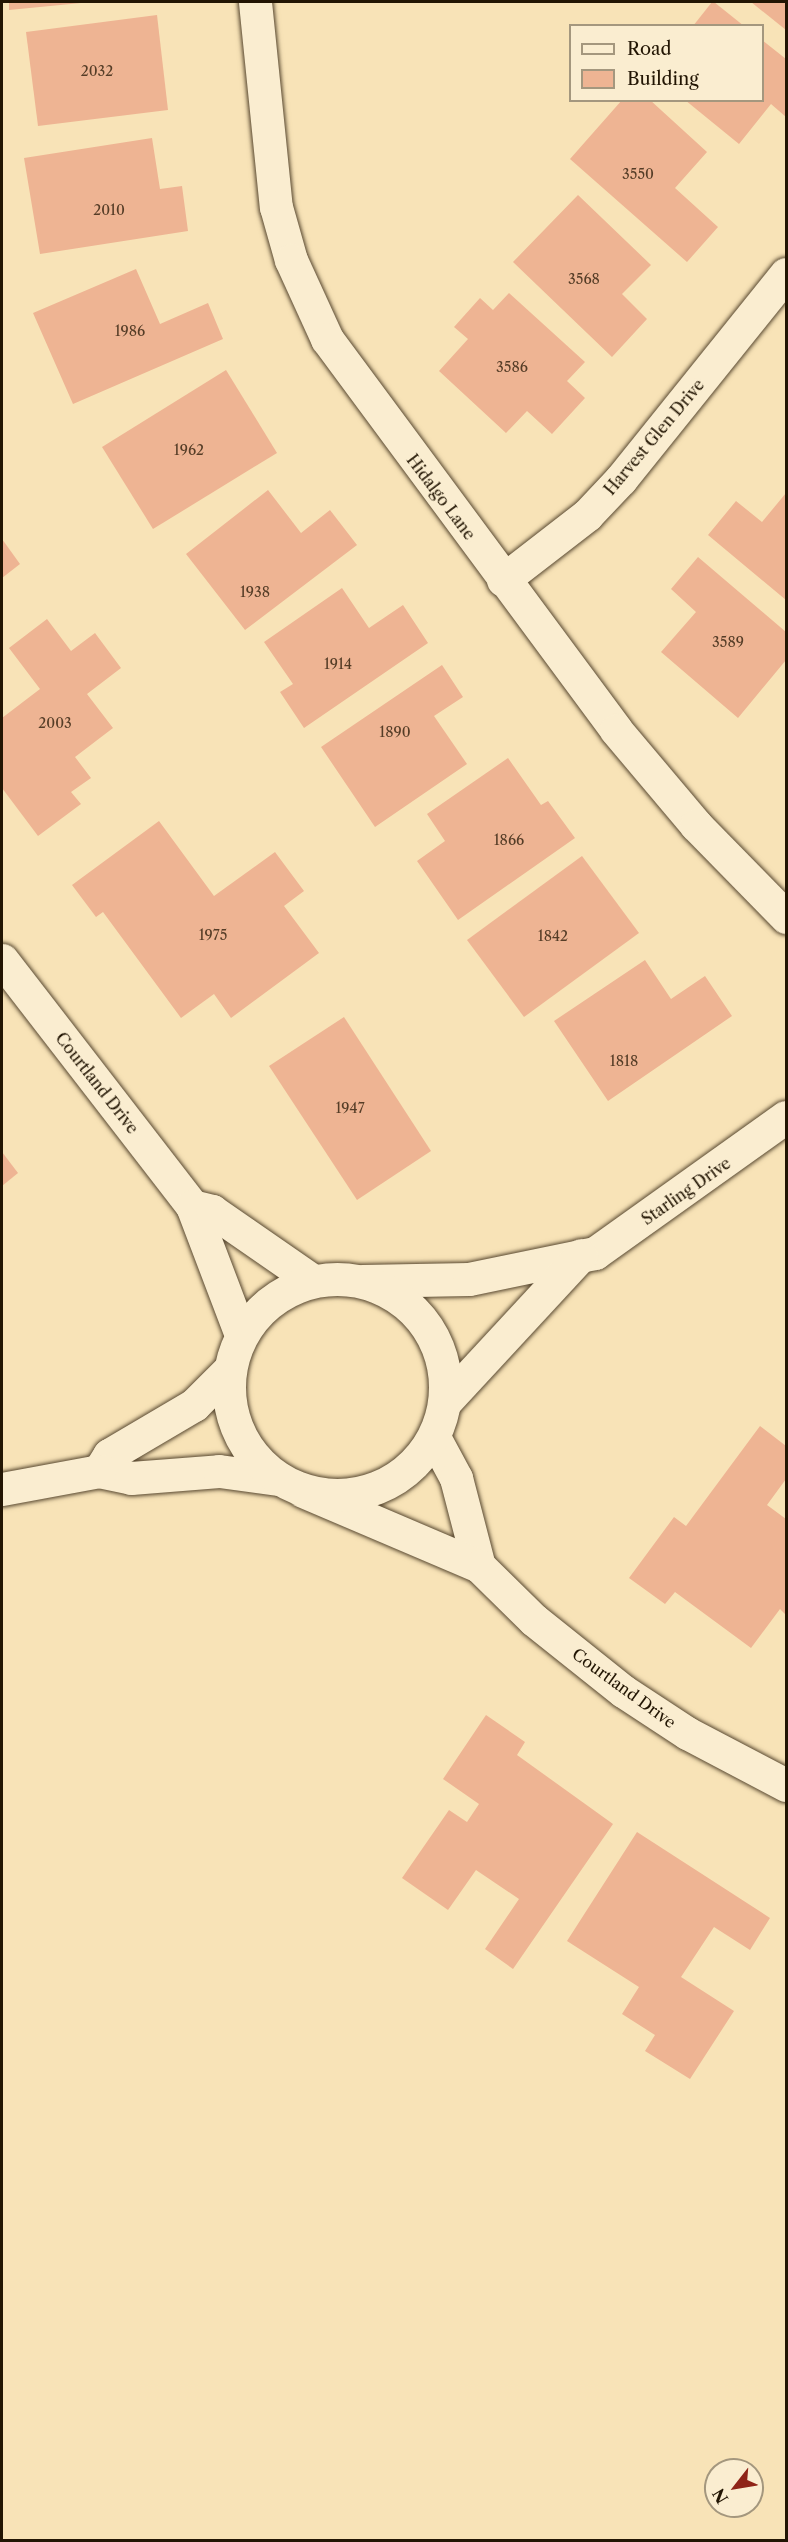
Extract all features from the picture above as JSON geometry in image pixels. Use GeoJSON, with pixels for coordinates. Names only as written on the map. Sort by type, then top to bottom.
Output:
{"type":"FeatureCollection","features":[{"type":"Feature","properties":{"kind":"street","name":"Hidalgo Lane"},"geometry":{"type":"LineString","coordinates":[[255,2],[273,192],[305,297],[348,372],[503,580],[656,778],[786,917]]}},
{"type":"Feature","properties":{"kind":"street","name":"Harvest Glen Drive"},"geometry":{"type":"LineString","coordinates":[[503,580],[580,520],[621,479],[786,274]]}},
{"type":"Feature","properties":{"kind":"street","name":"Courtland Drive"},"geometry":{"type":"LineString","coordinates":[[2,960],[192,1206],[242,1335]]}},
{"type":"Feature","properties":{"kind":"street","name":"Starling Drive"},"geometry":{"type":"LineString","coordinates":[[230,1369],[242,1335],[260,1310],[284,1291],[313,1281],[469,1279],[595,1253],[657,1213],[786,1117]]}},
{"type":"Feature","properties":{"kind":"street"},"geometry":{"type":"LineString","coordinates":[[192,1206],[212,1211],[313,1281]]}},
{"type":"Feature","properties":{"kind":"street","name":"Starling Drive"},"geometry":{"type":"LineString","coordinates":[[445,1402],[581,1255]]}},
{"type":"Feature","properties":{"kind":"street"},"geometry":{"type":"LineString","coordinates":[[2,1489],[99,1471],[131,1478],[219,1471],[333,1496],[393,1481],[434,1437],[445,1402],[445,1370],[429,1330],[391,1293],[362,1281]]}},
{"type":"Feature","properties":{"kind":"street"},"geometry":{"type":"LineString","coordinates":[[99,1471],[109,1455],[194,1404],[230,1369]]}},
{"type":"Feature","properties":{"kind":"street"},"geometry":{"type":"LineString","coordinates":[[230,1369],[229,1401],[238,1431],[254,1458],[291,1485]]}},
{"type":"Feature","properties":{"kind":"street"},"geometry":{"type":"LineString","coordinates":[[434,1437],[456,1478],[479,1566]]}},
{"type":"Feature","properties":{"kind":"street","name":"Courtland Drive"},"geometry":{"type":"LineString","coordinates":[[291,1485],[479,1566],[541,1626],[623,1691],[687,1733],[786,1785]]}},
{"type":"Feature","properties":{"kind":"building"},"geometry":{"type":"Polygon","coordinates":[[[9,2],[81,2],[81,3],[9,10],[9,2]]]}},
{"type":"Feature","properties":{"kind":"building"},"geometry":{"type":"Polygon","coordinates":[[[714,2],[742,24],[695,24],[714,2]]]}},
{"type":"Feature","properties":{"kind":"building"},"geometry":{"type":"Polygon","coordinates":[[[751,2],[786,2],[786,30],[751,2]]]}},
{"type":"Feature","properties":{"kind":"building"},"geometry":{"type":"Polygon","coordinates":[[[157,15],[168,110],[38,126],[26,32],[157,15]]]}},
{"type":"Feature","properties":{"kind":"building"},"geometry":{"type":"Polygon","coordinates":[[[764,42],[786,59],[786,117],[771,104],[739,144],[687,102],[764,102],[764,42]]]}},
{"type":"Feature","properties":{"kind":"building"},"geometry":{"type":"Polygon","coordinates":[[[620,102],[652,102],[707,152],[675,188],[718,227],[687,262],[570,159],[620,102]]]}},
{"type":"Feature","properties":{"kind":"building"},"geometry":{"type":"Polygon","coordinates":[[[152,138],[160,189],[182,186],[188,231],[40,254],[24,158],[152,138]]]}},
{"type":"Feature","properties":{"kind":"building"},"geometry":{"type":"Polygon","coordinates":[[[578,195],[651,265],[622,294],[647,319],[612,357],[513,262],[578,195]]]}},
{"type":"Feature","properties":{"kind":"building"},"geometry":{"type":"Polygon","coordinates":[[[136,269],[160,324],[208,303],[223,339],[73,404],[33,313],[136,269]]]}},
{"type":"Feature","properties":{"kind":"building"},"geometry":{"type":"Polygon","coordinates":[[[509,293],[585,362],[567,381],[585,398],[552,434],[527,411],[506,433],[439,371],[468,339],[454,327],[480,298],[493,310],[509,293]]]}},
{"type":"Feature","properties":{"kind":"building"},"geometry":{"type":"Polygon","coordinates":[[[226,370],[277,453],[153,529],[102,447],[226,370]]]}},
{"type":"Feature","properties":{"kind":"building"},"geometry":{"type":"Polygon","coordinates":[[[268,490],[301,533],[330,510],[357,545],[245,630],[186,554],[268,490]]]}},
{"type":"Feature","properties":{"kind":"building"},"geometry":{"type":"Polygon","coordinates":[[[786,493],[786,600],[708,535],[736,501],[762,522],[786,493]]]}},
{"type":"Feature","properties":{"kind":"building"},"geometry":{"type":"Polygon","coordinates":[[[2,539],[20,564],[2,578],[2,539]]]}},
{"type":"Feature","properties":{"kind":"building"},"geometry":{"type":"Polygon","coordinates":[[[698,557],[786,632],[786,660],[738,718],[661,652],[696,612],[671,589],[698,557]]]}},
{"type":"Feature","properties":{"kind":"building"},"geometry":{"type":"Polygon","coordinates":[[[342,588],[369,628],[403,605],[428,643],[304,728],[280,692],[293,684],[264,642],[342,588]]]}},
{"type":"Feature","properties":{"kind":"building"},"geometry":{"type":"Polygon","coordinates":[[[47,619],[71,651],[95,633],[121,668],[87,694],[113,728],[75,757],[91,778],[71,792],[81,804],[38,836],[2,788],[2,718],[40,689],[9,648],[47,619]]]}},
{"type":"Feature","properties":{"kind":"building"},"geometry":{"type":"Polygon","coordinates":[[[442,665],[463,697],[434,716],[467,764],[375,827],[321,747],[442,665]]]}},
{"type":"Feature","properties":{"kind":"building"},"geometry":{"type":"Polygon","coordinates":[[[508,758],[541,805],[548,801],[575,838],[458,920],[417,861],[445,841],[427,814],[508,758]]]}},
{"type":"Feature","properties":{"kind":"building"},"geometry":{"type":"Polygon","coordinates":[[[159,821],[214,896],[275,852],[304,891],[284,906],[319,953],[231,1018],[214,994],[181,1018],[103,912],[96,917],[72,885],[159,821]]]}},
{"type":"Feature","properties":{"kind":"building"},"geometry":{"type":"Polygon","coordinates":[[[582,856],[639,933],[524,1017],[467,940],[582,856]]]}},
{"type":"Feature","properties":{"kind":"building"},"geometry":{"type":"Polygon","coordinates":[[[645,960],[671,999],[705,976],[732,1016],[608,1101],[554,1021],[645,960]]]}},
{"type":"Feature","properties":{"kind":"building"},"geometry":{"type":"Polygon","coordinates":[[[344,1017],[431,1151],[357,1200],[269,1066],[344,1017]]]}},
{"type":"Feature","properties":{"kind":"building"},"geometry":{"type":"Polygon","coordinates":[[[2,1152],[18,1173],[2,1186],[2,1152]]]}},
{"type":"Feature","properties":{"kind":"building"},"geometry":{"type":"Polygon","coordinates":[[[760,1426],[786,1446],[786,1479],[767,1505],[786,1519],[786,1615],[780,1609],[751,1648],[675,1592],[665,1604],[629,1578],[674,1517],[686,1526],[760,1426]]]}},
{"type":"Feature","properties":{"kind":"building"},"geometry":{"type":"Polygon","coordinates":[[[486,1715],[525,1742],[517,1755],[613,1824],[513,1969],[485,1949],[519,1899],[476,1870],[448,1910],[402,1878],[449,1810],[467,1822],[479,1804],[443,1779],[486,1715]]]}},
{"type":"Feature","properties":{"kind":"building"},"geometry":{"type":"Polygon","coordinates":[[[637,1832],[770,1918],[750,1950],[714,1927],[681,1977],[734,2011],[690,2079],[645,2051],[655,2035],[622,2014],[639,1987],[567,1941],[637,1832]]]}}]}
